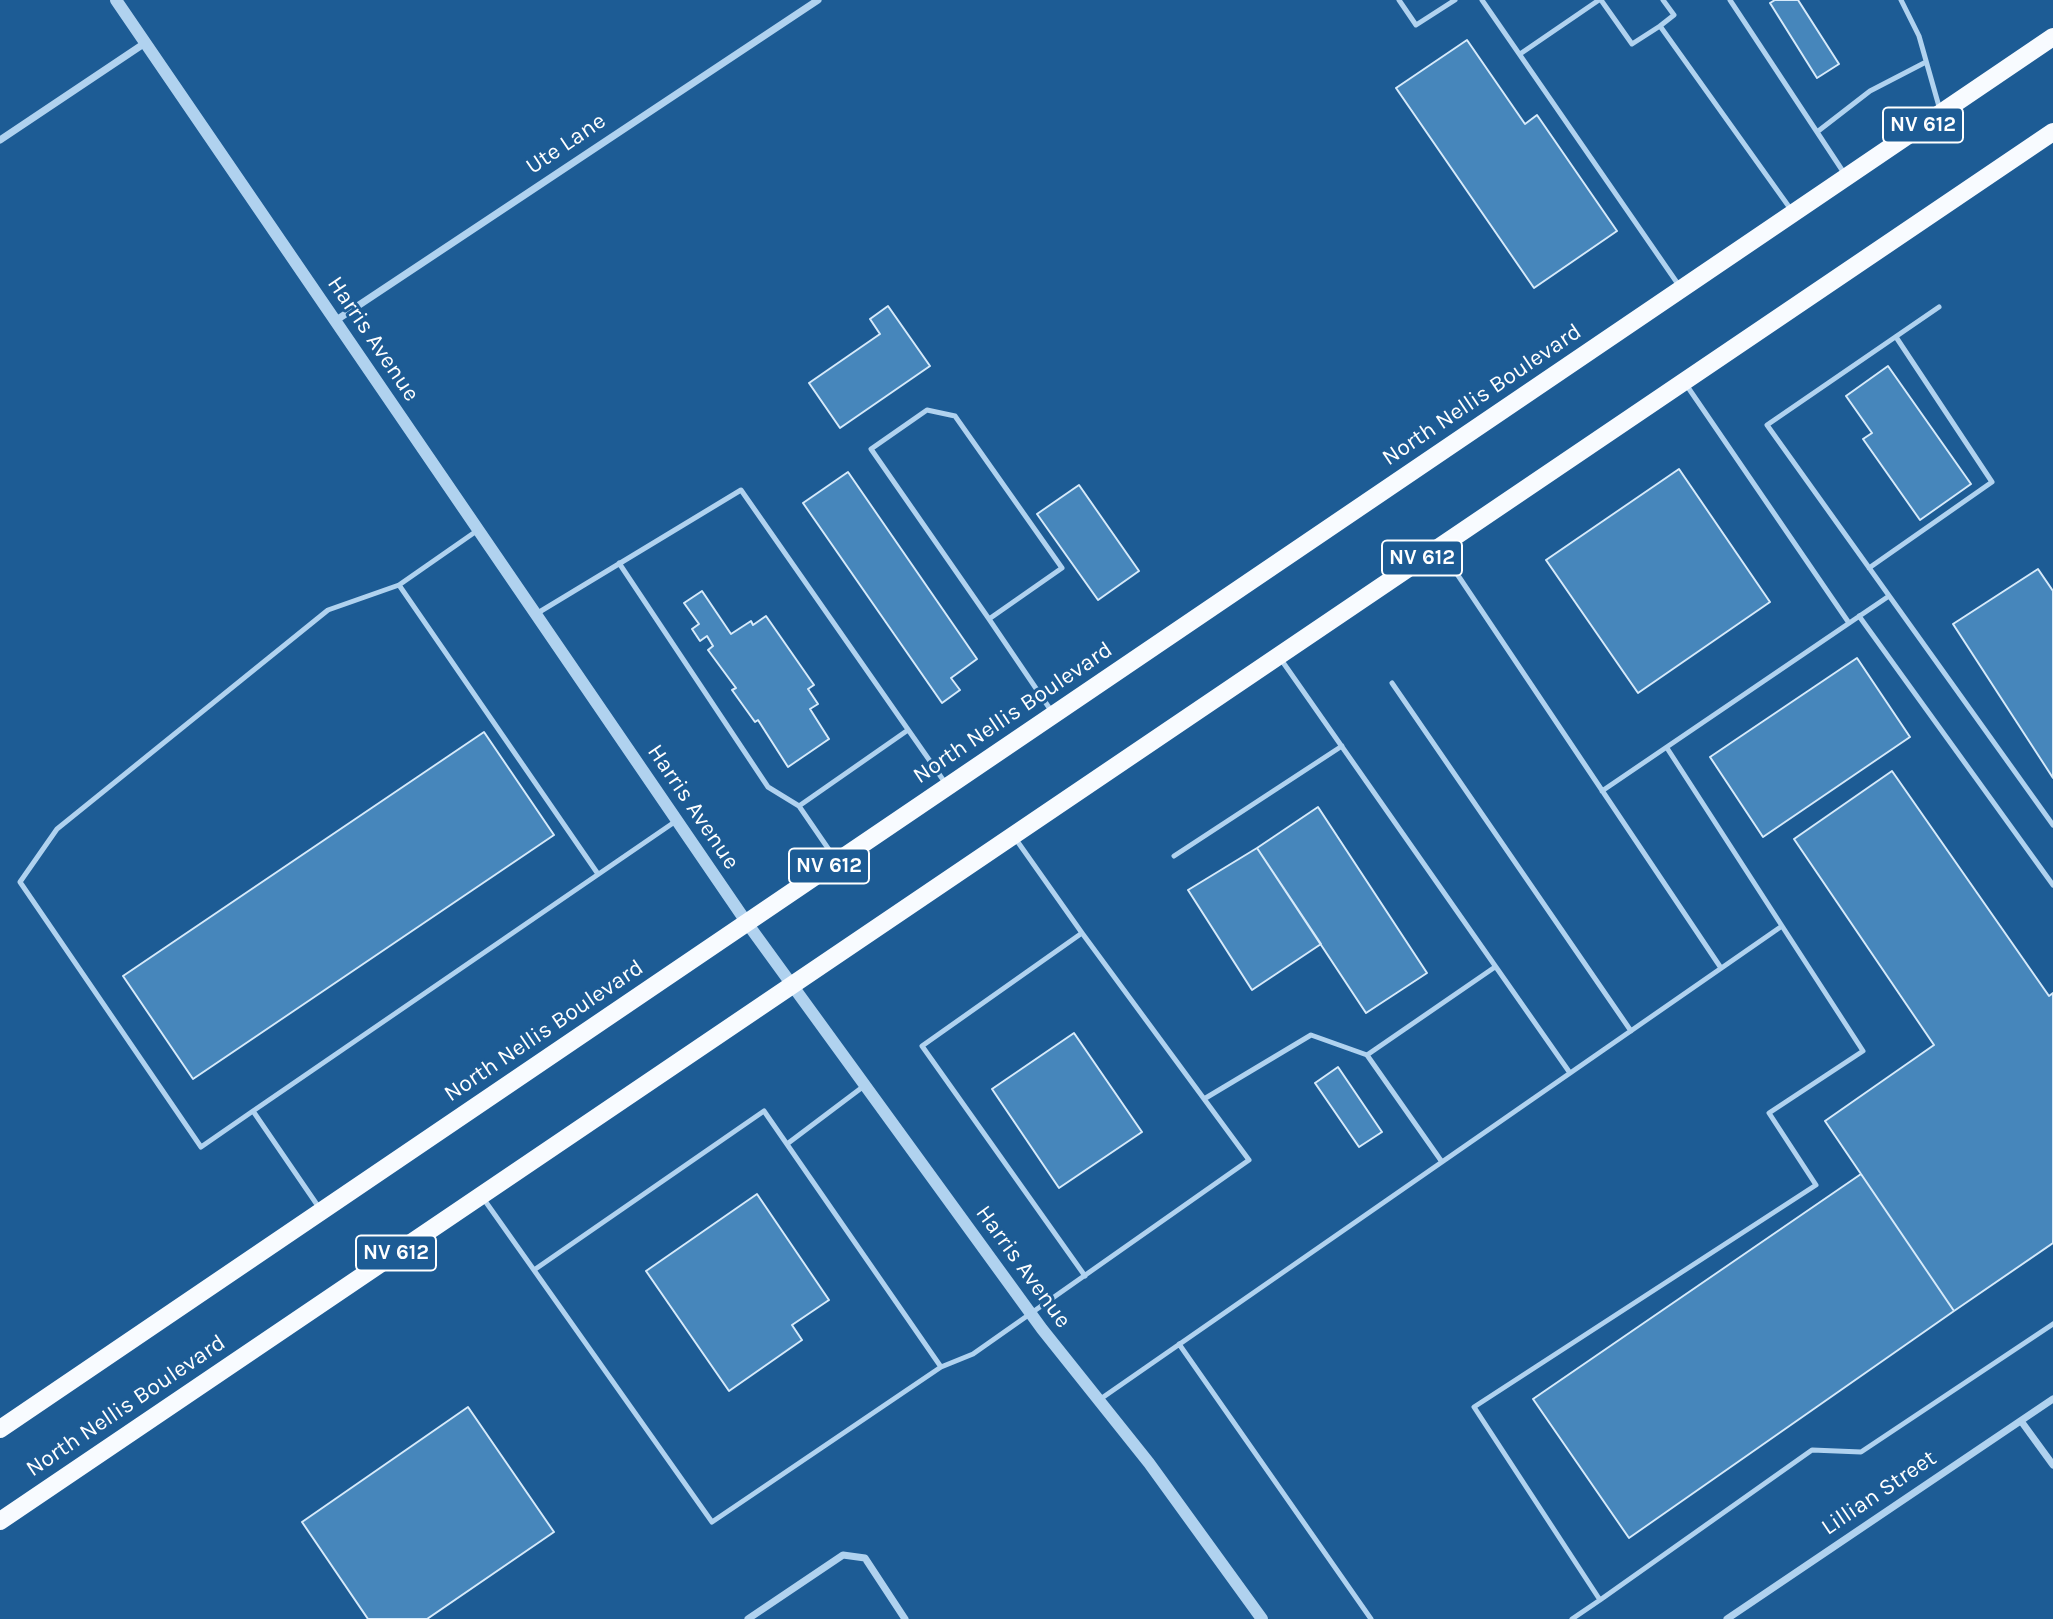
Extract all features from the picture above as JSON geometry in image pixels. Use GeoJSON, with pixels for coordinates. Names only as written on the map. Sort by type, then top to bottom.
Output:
{"type":"FeatureCollection","features":[{"type":"Feature","properties":{"kind":"main road","name":"North Nellis Boulevard"},"geometry":{"type":"LineString","coordinates":[[0,1429],[2053,37]]}},
{"type":"Feature","properties":{"kind":"main road","name":"North Nellis Boulevard"},"geometry":{"type":"LineString","coordinates":[[0,1521],[2053,132]]}},
{"type":"Feature","properties":{"kind":"street","name":"Harris Avenue"},"geometry":{"type":"LineString","coordinates":[[116,0],[747,923],[1031,1314],[1149,1463],[1262,1619]]}},
{"type":"Feature","properties":{"kind":"street","name":"Ute Lane"},"geometry":{"type":"LineString","coordinates":[[335,321],[818,0]]}},
{"type":"Feature","properties":{"kind":"street"},"geometry":{"type":"LineString","coordinates":[[0,140],[145,43]]}},
{"type":"Feature","properties":{"kind":"street","name":"Lillian Street"},"geometry":{"type":"LineString","coordinates":[[1727,1619],[2053,1399]]}},
{"type":"Feature","properties":{"kind":"street"},"geometry":{"type":"LineString","coordinates":[[2021,1421],[2053,1465]]}},
{"type":"Feature","properties":{"kind":"street"},"geometry":{"type":"LineString","coordinates":[[748,1619],[843,1555],[865,1558],[905,1619]]}},
{"type":"Feature","properties":{"kind":"lane"},"geometry":{"type":"LineString","coordinates":[[1399,0],[1416,25],[1455,0]]}},
{"type":"Feature","properties":{"kind":"lane"},"geometry":{"type":"LineString","coordinates":[[1527,65],[1520,54],[1482,0],[1681,289]]}},
{"type":"Feature","properties":{"kind":"lane"},"geometry":{"type":"LineString","coordinates":[[1520,54],[1600,0],[1632,44],[1674,15],[1664,0]]}},
{"type":"Feature","properties":{"kind":"lane"},"geometry":{"type":"LineString","coordinates":[[1730,0],[1847,177]]}},
{"type":"Feature","properties":{"kind":"lane"},"geometry":{"type":"LineString","coordinates":[[1901,0],[1919,36],[1941,113]]}},
{"type":"Feature","properties":{"kind":"lane"},"geometry":{"type":"LineString","coordinates":[[1660,26],[1793,213]]}},
{"type":"Feature","properties":{"kind":"lane"},"geometry":{"type":"LineString","coordinates":[[1817,132],[1870,91],[1926,62]]}},
{"type":"Feature","properties":{"kind":"lane"},"geometry":{"type":"LineString","coordinates":[[1939,307],[1767,425],[2053,825]]}},
{"type":"Feature","properties":{"kind":"lane"},"geometry":{"type":"LineString","coordinates":[[1869,568],[1992,482],[1896,337]]}},
{"type":"Feature","properties":{"kind":"lane"},"geometry":{"type":"LineString","coordinates":[[1684,381],[1849,623]]}},
{"type":"Feature","properties":{"kind":"lane"},"geometry":{"type":"LineString","coordinates":[[989,619],[1062,568],[955,416],[927,410],[871,449],[1054,715]]}},
{"type":"Feature","properties":{"kind":"lane"},"geometry":{"type":"LineString","coordinates":[[536,614],[741,490],[948,787]]}},
{"type":"Feature","properties":{"kind":"lane"},"geometry":{"type":"LineString","coordinates":[[478,530],[399,585],[328,610],[57,829],[19,881],[201,1147],[677,820]]}},
{"type":"Feature","properties":{"kind":"lane"},"geometry":{"type":"LineString","coordinates":[[1439,547],[1721,968]]}},
{"type":"Feature","properties":{"kind":"lane"},"geometry":{"type":"LineString","coordinates":[[620,563],[768,788],[799,806],[837,861]]}},
{"type":"Feature","properties":{"kind":"lane"},"geometry":{"type":"LineString","coordinates":[[399,585],[598,874]]}},
{"type":"Feature","properties":{"kind":"lane"},"geometry":{"type":"LineString","coordinates":[[1602,792],[1889,596]]}},
{"type":"Feature","properties":{"kind":"lane"},"geometry":{"type":"LineString","coordinates":[[1859,616],[2053,885]]}},
{"type":"Feature","properties":{"kind":"lane"},"geometry":{"type":"LineString","coordinates":[[1278,656],[1570,1073]]}},
{"type":"Feature","properties":{"kind":"lane"},"geometry":{"type":"LineString","coordinates":[[1392,683],[1631,1031]]}},
{"type":"Feature","properties":{"kind":"lane"},"geometry":{"type":"LineString","coordinates":[[799,806],[908,730]]}},
{"type":"Feature","properties":{"kind":"lane"},"geometry":{"type":"LineString","coordinates":[[1174,856],[1342,746]]}},
{"type":"Feature","properties":{"kind":"lane"},"geometry":{"type":"LineString","coordinates":[[1600,1600],[1474,1407],[1816,1185],[1769,1112],[1863,1051],[1667,748]]}},
{"type":"Feature","properties":{"kind":"lane"},"geometry":{"type":"LineString","coordinates":[[481,1195],[712,1522],[941,1367],[973,1354],[1249,1160],[1013,835]]}},
{"type":"Feature","properties":{"kind":"lane"},"geometry":{"type":"LineString","coordinates":[[1099,1400],[1782,926]]}},
{"type":"Feature","properties":{"kind":"lane"},"geometry":{"type":"LineString","coordinates":[[1082,933],[922,1046],[1084,1276]]}},
{"type":"Feature","properties":{"kind":"lane"},"geometry":{"type":"LineString","coordinates":[[1367,1055],[1495,967]]}},
{"type":"Feature","properties":{"kind":"lane"},"geometry":{"type":"LineString","coordinates":[[1204,1099],[1311,1035],[1367,1055],[1442,1161]]}},
{"type":"Feature","properties":{"kind":"lane"},"geometry":{"type":"LineString","coordinates":[[787,1144],[864,1086]]}},
{"type":"Feature","properties":{"kind":"lane"},"geometry":{"type":"LineString","coordinates":[[253,1111],[321,1212]]}},
{"type":"Feature","properties":{"kind":"lane"},"geometry":{"type":"LineString","coordinates":[[534,1270],[764,1111],[941,1367]]}},
{"type":"Feature","properties":{"kind":"lane"},"geometry":{"type":"LineString","coordinates":[[1572,1619],[1812,1450],[1861,1452],[2053,1324]]}},
{"type":"Feature","properties":{"kind":"lane"},"geometry":{"type":"LineString","coordinates":[[1179,1344],[1371,1619]]}},
{"type":"Feature","properties":{"kind":"building"},"geometry":{"type":"Polygon","coordinates":[[[1775,0],[1798,0],[1839,64],[1817,78],[1770,3],[1775,0]]]}},
{"type":"Feature","properties":{"kind":"building"},"geometry":{"type":"Polygon","coordinates":[[[1467,40],[1525,124],[1537,115],[1617,231],[1534,288],[1396,88],[1467,40]]]}},
{"type":"Feature","properties":{"kind":"building"},"geometry":{"type":"Polygon","coordinates":[[[888,306],[930,366],[840,428],[809,383],[880,334],[870,319],[888,306]]]}},
{"type":"Feature","properties":{"kind":"building"},"geometry":{"type":"Polygon","coordinates":[[[1888,366],[1971,484],[1920,520],[1863,439],[1872,433],[1846,396],[1888,366]]]}},
{"type":"Feature","properties":{"kind":"building"},"geometry":{"type":"Polygon","coordinates":[[[1679,469],[1770,602],[1638,693],[1546,560],[1679,469]]]}},
{"type":"Feature","properties":{"kind":"building"},"geometry":{"type":"Polygon","coordinates":[[[848,472],[977,659],[951,678],[960,690],[942,703],[803,503],[848,472]]]}},
{"type":"Feature","properties":{"kind":"building"},"geometry":{"type":"Polygon","coordinates":[[[1079,485],[1139,571],[1098,600],[1037,514],[1079,485]]]}},
{"type":"Feature","properties":{"kind":"building"},"geometry":{"type":"Polygon","coordinates":[[[2038,569],[2053,591],[2053,778],[1953,624],[2038,569]]]}},
{"type":"Feature","properties":{"kind":"building"},"geometry":{"type":"Polygon","coordinates":[[[702,591],[731,634],[751,621],[753,625],[766,616],[814,685],[808,689],[818,704],[810,709],[829,739],[788,767],[758,720],[755,722],[732,690],[736,688],[708,650],[713,646],[707,636],[700,641],[692,629],[699,624],[684,603],[702,591]]]}},
{"type":"Feature","properties":{"kind":"building"},"geometry":{"type":"Polygon","coordinates":[[[1857,658],[1910,737],[1763,837],[1710,757],[1857,658]]]}},
{"type":"Feature","properties":{"kind":"building"},"geometry":{"type":"Polygon","coordinates":[[[484,732],[554,835],[193,1079],[123,976],[484,732]]]}},
{"type":"Feature","properties":{"kind":"building"},"geometry":{"type":"Polygon","coordinates":[[[1892,771],[2049,996],[2053,993],[2053,1243],[1954,1311],[1825,1121],[1934,1045],[1794,839],[1892,771]]]}},
{"type":"Feature","properties":{"kind":"building"},"geometry":{"type":"Polygon","coordinates":[[[1318,807],[1427,973],[1366,1013],[1257,848],[1318,807]]]}},
{"type":"Feature","properties":{"kind":"building"},"geometry":{"type":"Polygon","coordinates":[[[1257,848],[1321,944],[1252,990],[1188,890],[1257,848]]]}},
{"type":"Feature","properties":{"kind":"building"},"geometry":{"type":"Polygon","coordinates":[[[1074,1033],[1142,1132],[1059,1188],[992,1089],[1074,1033]]]}},
{"type":"Feature","properties":{"kind":"building"},"geometry":{"type":"Polygon","coordinates":[[[1338,1067],[1382,1132],[1359,1147],[1315,1083],[1338,1067]]]}},
{"type":"Feature","properties":{"kind":"building"},"geometry":{"type":"Polygon","coordinates":[[[1861,1174],[1954,1311],[1629,1538],[1533,1399],[1861,1174]]]}},
{"type":"Feature","properties":{"kind":"building"},"geometry":{"type":"Polygon","coordinates":[[[757,1194],[829,1300],[792,1325],[802,1340],[729,1391],[646,1271],[757,1194]]]}},
{"type":"Feature","properties":{"kind":"building"},"geometry":{"type":"Polygon","coordinates":[[[468,1407],[554,1532],[427,1619],[368,1619],[302,1522],[468,1407]]]}}]}
